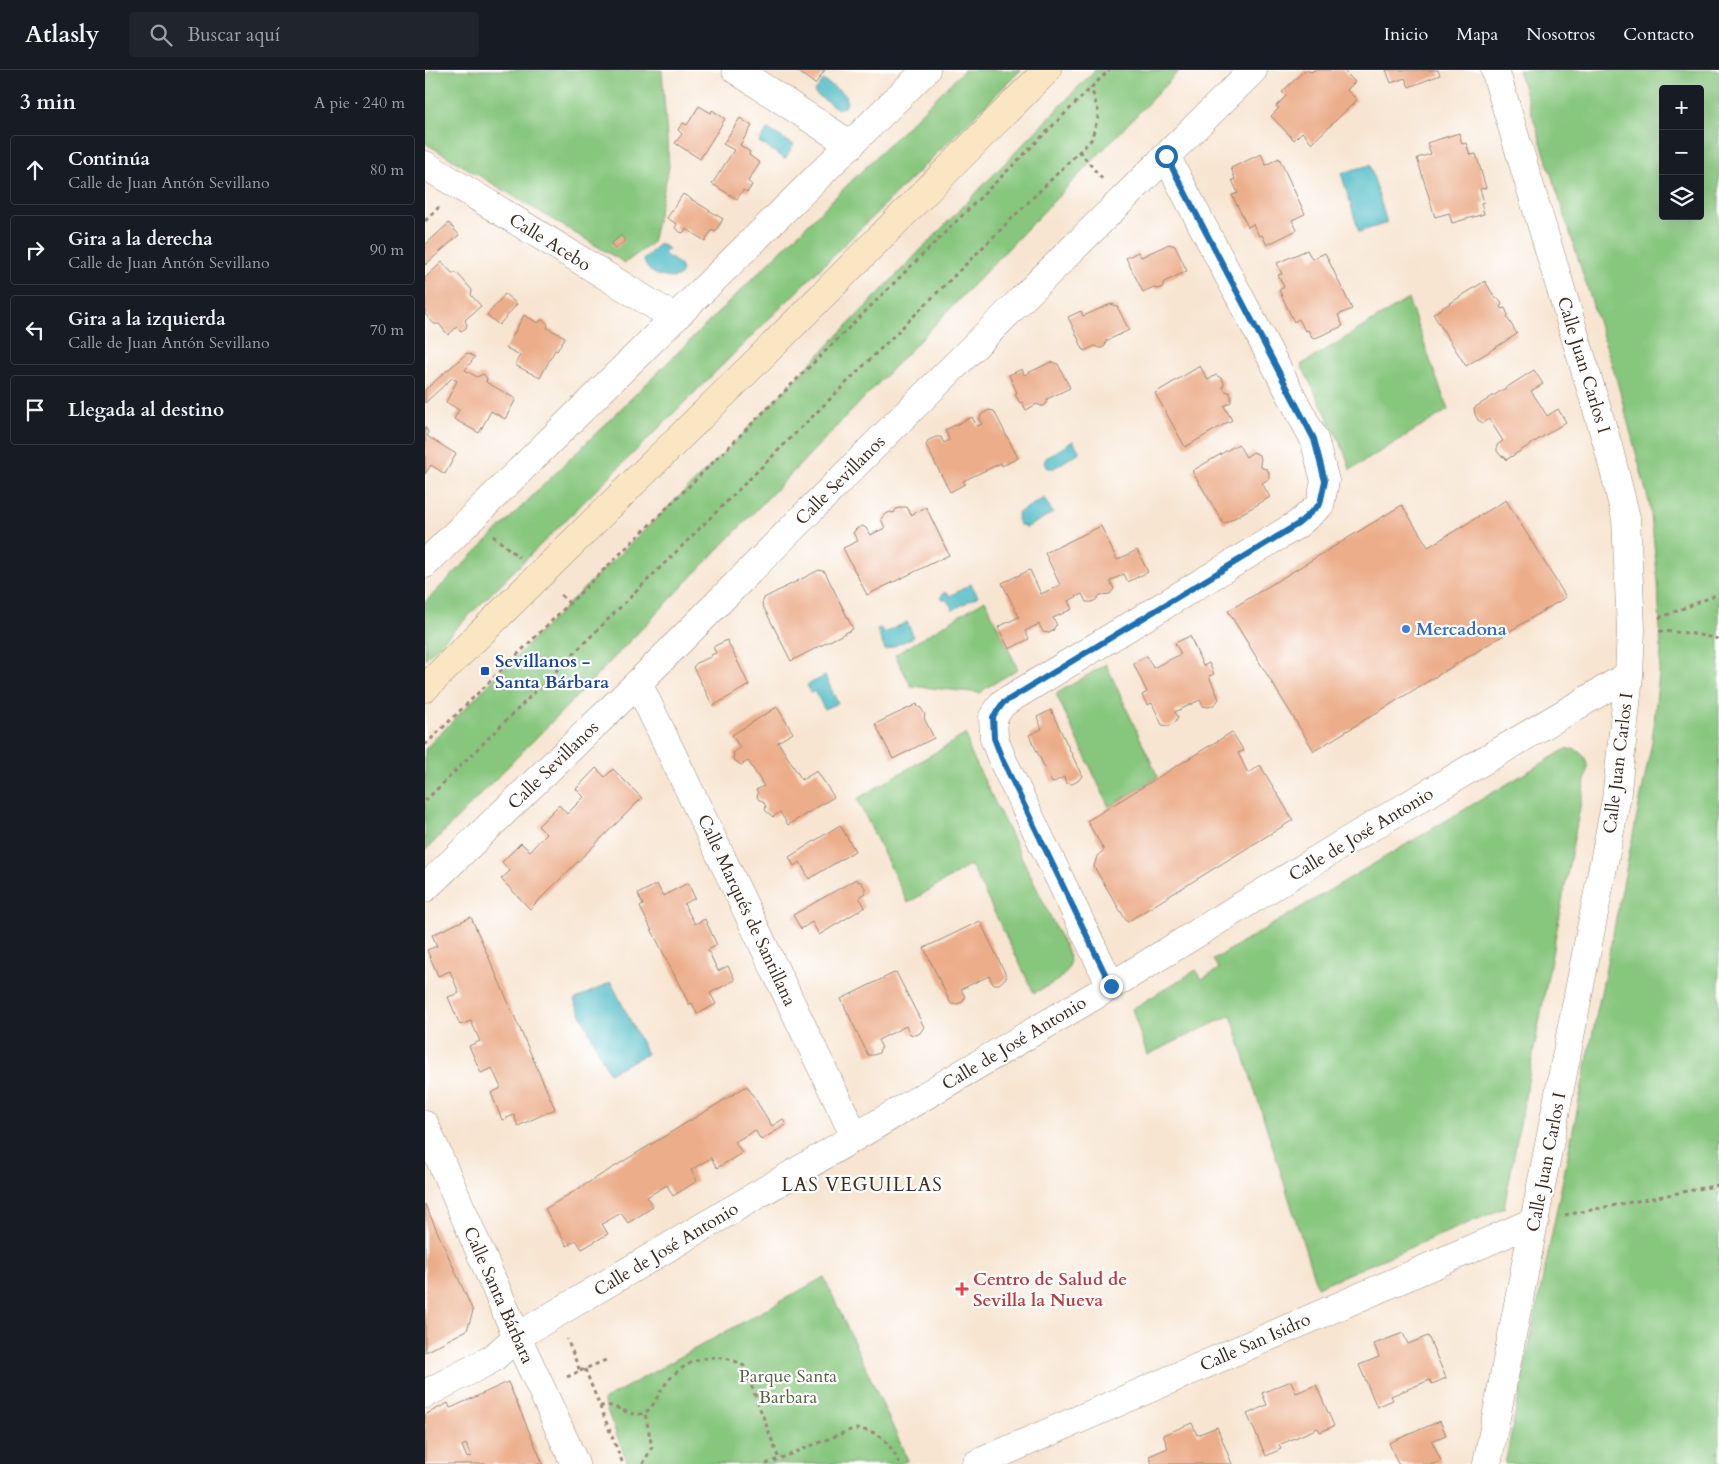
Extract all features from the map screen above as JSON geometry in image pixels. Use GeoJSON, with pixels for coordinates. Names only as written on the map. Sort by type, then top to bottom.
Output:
{"type":"FeatureCollection","features":[{"type":"Feature","properties":{"kind":"main road"},"geometry":{"type":"LineString","coordinates":[[425,688],[1047,70]]}},
{"type":"Feature","properties":{"kind":"street"},"geometry":{"type":"LineString","coordinates":[[735,70],[851,145]]}},
{"type":"Feature","properties":{"kind":"street"},"geometry":{"type":"LineString","coordinates":[[431,548],[472,518],[926,70]]}},
{"type":"Feature","properties":{"kind":"street","name":"Calle Sevillanos"},"geometry":{"type":"LineString","coordinates":[[425,888],[638,683],[1253,70]]}},
{"type":"Feature","properties":{"kind":"street","name":"Calle Juan Carlos I"},"geometry":{"type":"LineString","coordinates":[[1487,1464],[1616,800],[1629,675],[1631,629],[1626,518],[1608,446],[1495,70]]}},
{"type":"Feature","properties":{"kind":"street"},"geometry":{"type":"LineString","coordinates":[[1111,986],[1002,759],[994,738],[993,717],[1003,703],[1298,524],[1320,504],[1325,481],[1314,439],[1166,156]]}},
{"type":"Feature","properties":{"kind":"street","name":"Calle Acebo"},"geometry":{"type":"LineString","coordinates":[[425,165],[675,318]]}},
{"type":"Feature","properties":{"kind":"street","name":"Calle de José Antonio"},"geometry":{"type":"LineString","coordinates":[[425,1394],[492,1359],[517,1337],[1111,986],[1345,843],[1629,675]]}},
{"type":"Feature","properties":{"kind":"street","name":"Calle Marqués de Santillana"},"geometry":{"type":"LineString","coordinates":[[638,683],[855,1137]]}},
{"type":"Feature","properties":{"kind":"street","name":"Calle Santa Bárbara"},"geometry":{"type":"LineString","coordinates":[[425,1125],[517,1337],[575,1464]]}},
{"type":"Feature","properties":{"kind":"street","name":"Calle San Isidro"},"geometry":{"type":"LineString","coordinates":[[992,1461],[1535,1220]]}},
{"type":"Feature","properties":{"kind":"path"},"geometry":{"type":"LineString","coordinates":[[425,744],[681,494],[1109,70]]}},
{"type":"Feature","properties":{"kind":"path"},"geometry":{"type":"LineString","coordinates":[[425,801],[1091,140],[1099,114],[1091,87]]}},
{"type":"Feature","properties":{"kind":"path"},"geometry":{"type":"LineString","coordinates":[[1079,151],[1120,201]]}},
{"type":"Feature","properties":{"kind":"path"},"geometry":{"type":"LineString","coordinates":[[472,518],[540,575]]}},
{"type":"Feature","properties":{"kind":"path"},"geometry":{"type":"LineString","coordinates":[[1631,629],[1719,594]]}},
{"type":"Feature","properties":{"kind":"path"},"geometry":{"type":"LineString","coordinates":[[1631,629],[1688,633],[1719,639]]}},
{"type":"Feature","properties":{"kind":"path"},"geometry":{"type":"LineString","coordinates":[[1535,1220],[1719,1185]]}},
{"type":"Feature","properties":{"kind":"path"},"geometry":{"type":"LineString","coordinates":[[574,1336],[567,1339],[580,1371]]}},
{"type":"Feature","properties":{"kind":"path"},"geometry":{"type":"LineString","coordinates":[[600,1406],[610,1406],[637,1415],[645,1413],[671,1376],[682,1367],[708,1358],[719,1357],[735,1360],[744,1366],[779,1459]]}},
{"type":"Feature","properties":{"kind":"path"},"geometry":{"type":"LineString","coordinates":[[541,1388],[606,1360]]}},
{"type":"Feature","properties":{"kind":"path"},"geometry":{"type":"LineString","coordinates":[[585,1369],[623,1464]]}},
{"type":"Feature","properties":{"kind":"path"},"geometry":{"type":"LineString","coordinates":[[643,1464],[652,1446],[645,1413]]}},
{"type":"Feature","properties":{"kind":"path"},"geometry":{"type":"LineString","coordinates":[[766,1464],[853,1429],[867,1430],[878,1434],[888,1443],[900,1464]]}},
{"type":"Feature","properties":{"kind":"green space"},"geometry":{"type":"Polygon","coordinates":[[[431,70],[662,70],[669,167],[652,243],[625,263],[425,143],[425,75],[431,70]]]}},
{"type":"Feature","properties":{"kind":"green space"},"geometry":{"type":"Polygon","coordinates":[[[964,70],[1021,70],[425,659],[425,602],[964,70]]]}},
{"type":"Feature","properties":{"kind":"green space"},"geometry":{"type":"Polygon","coordinates":[[[1095,70],[1180,70],[579,694],[425,851],[425,749],[569,603],[723,454],[1095,70]]]}},
{"type":"Feature","properties":{"kind":"green space"},"geometry":{"type":"Polygon","coordinates":[[[1518,70],[1719,70],[1719,1464],[1505,1464],[1652,742],[1661,653],[1658,582],[1650,506],[1617,381],[1518,70]]]}},
{"type":"Feature","properties":{"kind":"green space"},"geometry":{"type":"Polygon","coordinates":[[[1408,299],[1448,410],[1350,470],[1340,442],[1301,365],[1408,299]]]}},
{"type":"Feature","properties":{"kind":"green space"},"geometry":{"type":"Polygon","coordinates":[[[985,600],[1018,669],[981,693],[911,686],[895,655],[985,600]]]}},
{"type":"Feature","properties":{"kind":"green space"},"geometry":{"type":"Polygon","coordinates":[[[1106,664],[1158,777],[1109,807],[1056,694],[1106,664]]]}},
{"type":"Feature","properties":{"kind":"green space"},"geometry":{"type":"Polygon","coordinates":[[[966,734],[970,751],[1069,955],[1070,963],[1064,974],[1053,983],[1034,993],[971,865],[908,903],[857,799],[966,734]]]}},
{"type":"Feature","properties":{"kind":"green space"},"geometry":{"type":"Polygon","coordinates":[[[1573,749],[1580,752],[1584,757],[1587,763],[1587,770],[1504,1208],[1317,1287],[1231,1015],[1147,1055],[1132,1009],[1196,970],[1202,979],[1219,969],[1213,960],[1564,750],[1573,749]]]}},
{"type":"Feature","properties":{"kind":"green space","name":"Parque Santa Barbara"},"geometry":{"type":"Polygon","coordinates":[[[824,1277],[908,1460],[900,1464],[628,1464],[603,1400],[824,1277]]]}},
{"type":"Feature","properties":{"kind":"water"},"geometry":{"type":"Polygon","coordinates":[[[823,80],[847,96],[845,107],[838,109],[814,93],[823,80]]]}},
{"type":"Feature","properties":{"kind":"water"},"geometry":{"type":"Polygon","coordinates":[[[768,129],[794,145],[785,159],[759,142],[768,129]]]}},
{"type":"Feature","properties":{"kind":"water"},"geometry":{"type":"Polygon","coordinates":[[[1370,165],[1387,223],[1359,232],[1341,173],[1370,165]]]}},
{"type":"Feature","properties":{"kind":"water"},"geometry":{"type":"Polygon","coordinates":[[[660,243],[668,249],[664,254],[681,266],[682,270],[678,277],[662,277],[648,269],[645,264],[644,259],[660,243]]]}},
{"type":"Feature","properties":{"kind":"water"},"geometry":{"type":"Polygon","coordinates":[[[1073,441],[1080,452],[1054,468],[1047,468],[1044,463],[1046,458],[1073,441]]]}},
{"type":"Feature","properties":{"kind":"water"},"geometry":{"type":"Polygon","coordinates":[[[1044,498],[1053,513],[1026,528],[1020,525],[1017,520],[1018,513],[1044,498]]]}},
{"type":"Feature","properties":{"kind":"water"},"geometry":{"type":"Polygon","coordinates":[[[971,584],[978,596],[953,610],[947,600],[943,600],[941,597],[943,593],[948,593],[950,596],[971,584]]]}},
{"type":"Feature","properties":{"kind":"water"},"geometry":{"type":"Polygon","coordinates":[[[907,622],[914,637],[885,650],[877,630],[881,628],[884,633],[907,622]]]}},
{"type":"Feature","properties":{"kind":"water"},"geometry":{"type":"Polygon","coordinates":[[[825,676],[838,703],[824,709],[815,691],[811,693],[807,685],[825,676]]]}},
{"type":"Feature","properties":{"kind":"water"},"geometry":{"type":"Polygon","coordinates":[[[611,982],[647,1054],[609,1073],[574,1000],[611,982]]]}},
{"type":"Feature","properties":{"kind":"building"},"geometry":{"type":"Polygon","coordinates":[[[796,70],[825,70],[815,84],[796,70]]]}},
{"type":"Feature","properties":{"kind":"building"},"geometry":{"type":"Polygon","coordinates":[[[1305,70],[1312,72],[1314,70],[1343,70],[1355,82],[1347,90],[1357,100],[1312,143],[1302,132],[1294,140],[1271,116],[1279,108],[1276,106],[1286,96],[1282,92],[1305,70]]]}},
{"type":"Feature","properties":{"kind":"building"},"geometry":{"type":"Polygon","coordinates":[[[1386,70],[1438,70],[1440,75],[1409,87],[1405,78],[1391,83],[1386,70]]]}},
{"type":"Feature","properties":{"kind":"building"},"geometry":{"type":"Polygon","coordinates":[[[699,106],[711,113],[712,110],[725,119],[700,159],[675,143],[682,134],[678,130],[679,128],[683,123],[687,125],[699,106]]]}},
{"type":"Feature","properties":{"kind":"building"},"geometry":{"type":"Polygon","coordinates":[[[740,118],[752,126],[740,145],[760,163],[748,181],[752,185],[749,190],[747,192],[743,190],[737,199],[712,184],[734,150],[723,144],[740,118]]]}},
{"type":"Feature","properties":{"kind":"building"},"geometry":{"type":"Polygon","coordinates":[[[1459,133],[1462,144],[1466,143],[1470,155],[1476,154],[1486,188],[1480,189],[1484,202],[1481,203],[1484,214],[1452,223],[1449,213],[1435,217],[1417,158],[1431,154],[1427,143],[1459,133]]]}},
{"type":"Feature","properties":{"kind":"building"},"geometry":{"type":"Polygon","coordinates":[[[1261,154],[1266,165],[1279,158],[1305,214],[1292,220],[1297,230],[1267,245],[1262,235],[1259,236],[1253,224],[1248,227],[1232,195],[1238,193],[1232,180],[1235,179],[1231,168],[1261,154]]]}},
{"type":"Feature","properties":{"kind":"building"},"geometry":{"type":"Polygon","coordinates":[[[683,194],[723,219],[715,232],[712,230],[705,241],[686,229],[683,233],[680,232],[675,228],[677,224],[667,218],[683,194]]]}},
{"type":"Feature","properties":{"kind":"building"},"geometry":{"type":"Polygon","coordinates":[[[449,223],[459,235],[425,265],[425,245],[449,223]]]}},
{"type":"Feature","properties":{"kind":"building"},"geometry":{"type":"Polygon","coordinates":[[[621,235],[625,241],[615,249],[611,244],[621,235]]]}},
{"type":"Feature","properties":{"kind":"building"},"geometry":{"type":"Polygon","coordinates":[[[1169,244],[1175,246],[1187,271],[1164,282],[1162,288],[1156,289],[1154,287],[1143,292],[1126,258],[1138,252],[1141,257],[1169,244]]]}},
{"type":"Feature","properties":{"kind":"building"},"geometry":{"type":"Polygon","coordinates":[[[1307,250],[1312,259],[1325,253],[1352,309],[1338,315],[1343,326],[1313,339],[1308,330],[1305,331],[1299,319],[1294,322],[1279,290],[1284,287],[1278,275],[1282,274],[1277,263],[1307,250]]]}},
{"type":"Feature","properties":{"kind":"building"},"geometry":{"type":"Polygon","coordinates":[[[442,262],[452,273],[457,273],[472,290],[471,295],[481,306],[465,320],[466,328],[461,331],[457,327],[448,335],[439,324],[434,324],[425,314],[425,278],[442,262]]]}},
{"type":"Feature","properties":{"kind":"building"},"geometry":{"type":"Polygon","coordinates":[[[1485,281],[1495,298],[1498,298],[1502,304],[1500,307],[1502,309],[1505,308],[1507,317],[1517,334],[1466,366],[1433,314],[1485,281]]]}},
{"type":"Feature","properties":{"kind":"building"},"geometry":{"type":"Polygon","coordinates":[[[505,294],[517,304],[499,325],[487,315],[505,294]]]}},
{"type":"Feature","properties":{"kind":"building"},"geometry":{"type":"Polygon","coordinates":[[[1111,304],[1117,306],[1129,330],[1106,341],[1105,346],[1102,348],[1095,346],[1084,351],[1068,317],[1081,311],[1083,316],[1111,304]]]}},
{"type":"Feature","properties":{"kind":"building"},"geometry":{"type":"Polygon","coordinates":[[[524,315],[538,323],[543,320],[548,324],[547,328],[565,337],[557,351],[555,350],[540,378],[515,365],[520,355],[506,348],[524,315]]]}},
{"type":"Feature","properties":{"kind":"building"},"geometry":{"type":"Polygon","coordinates":[[[467,353],[475,357],[465,370],[477,377],[483,374],[487,378],[486,382],[516,399],[505,419],[491,411],[479,433],[454,419],[459,410],[446,402],[457,381],[452,378],[425,403],[425,390],[467,353]]]}},
{"type":"Feature","properties":{"kind":"building"},"geometry":{"type":"Polygon","coordinates":[[[1051,362],[1058,364],[1070,388],[1047,399],[1047,403],[1044,406],[1037,404],[1026,410],[1015,394],[1017,393],[1009,375],[1022,369],[1024,375],[1051,362]]]}},
{"type":"Feature","properties":{"kind":"building"},"geometry":{"type":"Polygon","coordinates":[[[1200,366],[1208,380],[1216,375],[1224,382],[1223,387],[1225,391],[1229,392],[1231,402],[1224,406],[1232,420],[1185,447],[1155,393],[1200,366]]]}},
{"type":"Feature","properties":{"kind":"building"},"geometry":{"type":"Polygon","coordinates":[[[1534,370],[1543,384],[1531,391],[1547,416],[1558,409],[1566,422],[1506,460],[1497,451],[1497,445],[1503,441],[1489,419],[1483,423],[1478,420],[1474,408],[1534,370]]]}},
{"type":"Feature","properties":{"kind":"building"},"geometry":{"type":"Polygon","coordinates":[[[989,410],[994,411],[1018,458],[1002,466],[1001,463],[963,481],[965,484],[950,492],[926,445],[929,440],[936,437],[941,437],[944,443],[949,440],[945,430],[972,417],[977,426],[982,424],[979,419],[982,414],[989,410]]]}},
{"type":"Feature","properties":{"kind":"building"},"geometry":{"type":"Polygon","coordinates":[[[425,427],[428,432],[427,436],[456,454],[445,474],[431,465],[425,474],[425,427]]]}},
{"type":"Feature","properties":{"kind":"building"},"geometry":{"type":"Polygon","coordinates":[[[1238,444],[1246,457],[1253,452],[1259,455],[1262,468],[1267,469],[1269,473],[1269,479],[1262,483],[1270,497],[1224,524],[1192,471],[1238,444]]]}},
{"type":"Feature","properties":{"kind":"building"},"geometry":{"type":"Polygon","coordinates":[[[1506,500],[1566,597],[1314,751],[1228,611],[1402,505],[1428,547],[1506,500]]]}},
{"type":"Feature","properties":{"kind":"building"},"geometry":{"type":"Polygon","coordinates":[[[907,507],[911,515],[926,507],[949,555],[867,595],[843,548],[858,541],[853,533],[856,529],[862,526],[866,528],[870,535],[885,528],[881,519],[884,515],[890,512],[894,513],[896,509],[907,507]]]}},
{"type":"Feature","properties":{"kind":"building"},"geometry":{"type":"Polygon","coordinates":[[[1101,526],[1117,560],[1137,550],[1148,572],[1128,582],[1124,574],[1110,581],[1114,589],[1110,594],[1100,595],[1092,602],[1086,602],[1082,594],[1068,601],[1072,609],[1053,618],[1057,625],[1053,631],[1049,633],[1043,632],[1039,624],[1025,631],[1029,639],[1009,649],[998,627],[1019,617],[1002,583],[1030,570],[1041,594],[1060,585],[1045,553],[1101,526]]]}},
{"type":"Feature","properties":{"kind":"building"},"geometry":{"type":"Polygon","coordinates":[[[819,570],[825,572],[853,629],[791,661],[762,604],[764,598],[819,570]]]}},
{"type":"Feature","properties":{"kind":"building"},"geometry":{"type":"Polygon","coordinates":[[[1190,636],[1203,666],[1209,663],[1214,674],[1209,676],[1219,699],[1209,707],[1203,706],[1200,700],[1175,712],[1178,717],[1175,723],[1168,726],[1162,725],[1152,703],[1147,705],[1142,695],[1147,692],[1133,663],[1147,656],[1153,668],[1181,654],[1175,643],[1190,636]]]}},
{"type":"Feature","properties":{"kind":"building"},"geometry":{"type":"Polygon","coordinates":[[[727,640],[749,685],[713,706],[693,667],[698,662],[711,657],[711,655],[716,653],[713,647],[727,640]]]}},
{"type":"Feature","properties":{"kind":"building"},"geometry":{"type":"Polygon","coordinates":[[[917,704],[925,715],[924,718],[934,738],[893,759],[875,724],[917,704]]]}},
{"type":"Feature","properties":{"kind":"building"},"geometry":{"type":"Polygon","coordinates":[[[777,707],[793,733],[778,742],[802,780],[817,771],[834,797],[788,825],[780,812],[773,817],[765,810],[766,806],[757,797],[758,793],[756,790],[764,786],[748,761],[741,765],[733,759],[733,753],[740,748],[732,735],[777,707]]]}},
{"type":"Feature","properties":{"kind":"building"},"geometry":{"type":"Polygon","coordinates":[[[1051,710],[1082,776],[1072,784],[1066,783],[1064,777],[1052,783],[1029,735],[1042,729],[1037,717],[1051,710]]]}},
{"type":"Feature","properties":{"kind":"building"},"geometry":{"type":"Polygon","coordinates":[[[1232,732],[1244,751],[1238,753],[1248,773],[1260,765],[1293,820],[1127,922],[1094,867],[1097,856],[1104,850],[1087,821],[1232,732]]]}},
{"type":"Feature","properties":{"kind":"building"},"geometry":{"type":"Polygon","coordinates":[[[596,768],[605,777],[613,769],[642,798],[530,909],[501,879],[510,871],[502,862],[521,843],[530,851],[546,834],[538,826],[559,805],[567,814],[584,797],[576,789],[596,768]]]}},
{"type":"Feature","properties":{"kind":"building"},"geometry":{"type":"Polygon","coordinates":[[[840,825],[855,851],[809,879],[800,862],[794,866],[789,857],[840,825]]]}},
{"type":"Feature","properties":{"kind":"building"},"geometry":{"type":"Polygon","coordinates":[[[856,879],[865,888],[865,893],[859,897],[865,907],[819,935],[812,922],[801,929],[793,915],[856,879]]]}},
{"type":"Feature","properties":{"kind":"building"},"geometry":{"type":"Polygon","coordinates":[[[688,883],[695,898],[684,904],[695,924],[705,919],[717,945],[708,950],[718,971],[728,966],[735,980],[710,993],[716,1004],[697,1014],[692,1003],[689,1004],[640,907],[643,905],[638,894],[657,884],[663,896],[688,883]]]}},
{"type":"Feature","properties":{"kind":"building"},"geometry":{"type":"Polygon","coordinates":[[[471,917],[555,1109],[518,1126],[514,1115],[502,1120],[491,1093],[501,1088],[492,1068],[481,1073],[469,1046],[480,1041],[471,1021],[460,1025],[448,997],[459,993],[450,971],[438,976],[427,950],[437,946],[432,935],[471,917]]]}},
{"type":"Feature","properties":{"kind":"building"},"geometry":{"type":"Polygon","coordinates":[[[980,921],[1007,977],[999,984],[993,984],[989,976],[961,989],[965,997],[962,1002],[951,1004],[924,948],[980,921]]]}},
{"type":"Feature","properties":{"kind":"building"},"geometry":{"type":"Polygon","coordinates":[[[896,972],[924,1027],[916,1035],[910,1034],[906,1026],[878,1040],[882,1048],[879,1053],[868,1055],[841,999],[896,972]]]}},
{"type":"Feature","properties":{"kind":"building"},"geometry":{"type":"Polygon","coordinates":[[[747,1086],[772,1126],[783,1119],[786,1125],[761,1140],[755,1130],[735,1142],[742,1153],[717,1168],[711,1158],[691,1170],[697,1181],[673,1196],[667,1185],[647,1197],[653,1207],[628,1223],[621,1213],[602,1224],[608,1234],[582,1249],[576,1240],[567,1246],[545,1209],[747,1086]]]}},
{"type":"Feature","properties":{"kind":"building"},"geometry":{"type":"Polygon","coordinates":[[[425,1204],[473,1311],[467,1330],[425,1352],[425,1204]]]}},
{"type":"Feature","properties":{"kind":"building"},"geometry":{"type":"Polygon","coordinates":[[[1403,1333],[1408,1344],[1428,1336],[1446,1378],[1432,1384],[1430,1380],[1391,1396],[1393,1400],[1377,1407],[1359,1365],[1379,1357],[1374,1344],[1403,1333]]]}},
{"type":"Feature","properties":{"kind":"building"},"geometry":{"type":"Polygon","coordinates":[[[1291,1381],[1296,1393],[1316,1385],[1334,1426],[1320,1432],[1318,1428],[1279,1445],[1281,1449],[1266,1456],[1247,1414],[1267,1405],[1262,1393],[1291,1381]]]}},
{"type":"Feature","properties":{"kind":"building"},"geometry":{"type":"Polygon","coordinates":[[[508,1382],[543,1464],[425,1464],[425,1415],[448,1403],[450,1408],[508,1382]],[[466,1444],[462,1446],[467,1458],[471,1456],[466,1444]]]}},
{"type":"Feature","properties":{"kind":"building"},"geometry":{"type":"Polygon","coordinates":[[[1440,1421],[1446,1435],[1432,1441],[1441,1461],[1434,1464],[1398,1464],[1389,1443],[1440,1421]]]}},
{"type":"Feature","properties":{"kind":"building"},"geometry":{"type":"Polygon","coordinates":[[[1192,1423],[1197,1435],[1217,1427],[1232,1464],[1152,1464],[1149,1456],[1168,1448],[1163,1435],[1192,1423]]]}},
{"type":"Feature","properties":{"kind":"place","name":"Mercadona"},"geometry":{"type":"Point","coordinates":[1406,629]}},
{"type":"Feature","properties":{"kind":"place","name":"Sevillanos - Santa Bárbara"},"geometry":{"type":"Point","coordinates":[485,671]}},
{"type":"Feature","properties":{"kind":"place","name":"Centro de Salud de Sevilla la Nueva"},"geometry":{"type":"Point","coordinates":[962,1289]}},
{"type":"Feature","properties":{"kind":"district","name":"LAS VEGUILLAS"},"geometry":{"type":"Point","coordinates":[862,1184]}},
{"type":"Feature","properties":{"kind":"route"},"geometry":{"type":"LineString","coordinates":[[1111,986],[1002,759],[994,738],[993,717],[1003,703],[1298,524],[1320,504],[1325,481],[1314,439],[1166,156]]}}]}
